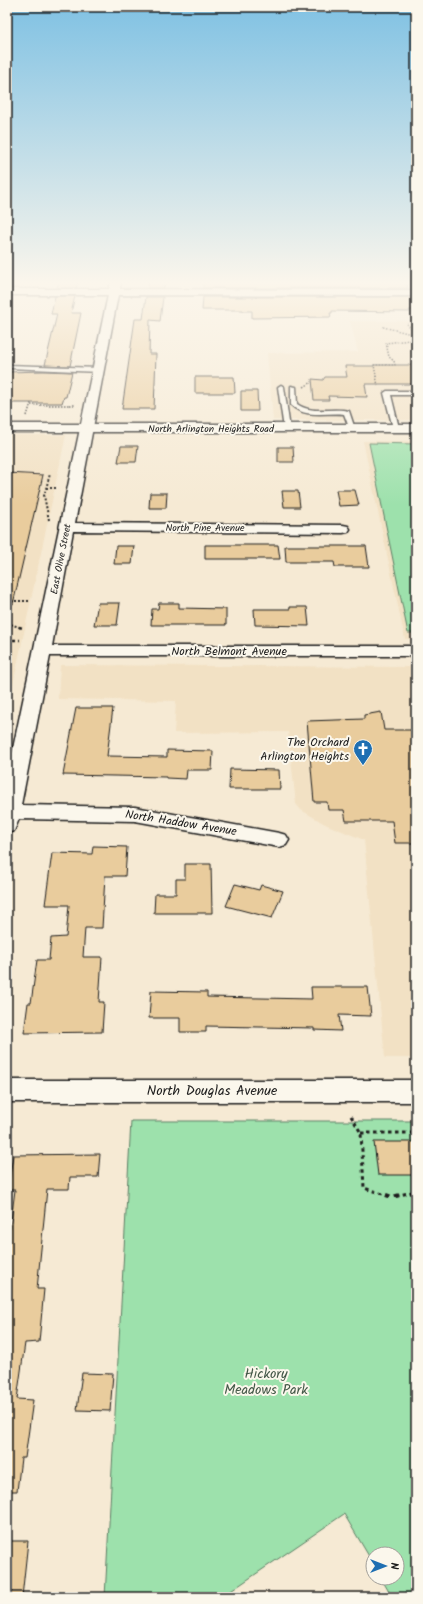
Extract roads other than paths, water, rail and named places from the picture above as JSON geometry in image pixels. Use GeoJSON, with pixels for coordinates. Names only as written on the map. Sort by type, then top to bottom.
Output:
{"type":"FeatureCollection","features":[{"type":"Feature","properties":{"kind":"main road","name":"North Arlington Heights Road"},"geometry":{"type":"LineString","coordinates":[[7,428],[416,428]]}},
{"type":"Feature","properties":{"kind":"street","name":"East Olive Street"},"geometry":{"type":"LineString","coordinates":[[8,819],[102,356]]}},
{"type":"Feature","properties":{"kind":"street","name":"North Pine Avenue"},"geometry":{"type":"LineString","coordinates":[[67,527],[343,529]]}},
{"type":"Feature","properties":{"kind":"street","name":"North Belmont Avenue"},"geometry":{"type":"LineString","coordinates":[[42,651],[416,651]]}},
{"type":"Feature","properties":{"kind":"street","name":"North Haddow Avenue"},"geometry":{"type":"LineString","coordinates":[[8,819],[135,814],[279,840]]}},
{"type":"Feature","properties":{"kind":"street","name":"North Douglas Avenue"},"geometry":{"type":"LineString","coordinates":[[7,1091],[416,1091]]}},
{"type":"Feature","properties":{"kind":"lane"},"geometry":{"type":"LineString","coordinates":[[9,366],[99,370]]}},
{"type":"Feature","properties":{"kind":"lane"},"geometry":{"type":"LineString","coordinates":[[281,387],[287,429]]}},
{"type":"Feature","properties":{"kind":"lane"},"geometry":{"type":"LineString","coordinates":[[293,387],[294,405],[307,410],[347,412],[352,428]]}},
{"type":"Feature","properties":{"kind":"lane"},"geometry":{"type":"LineString","coordinates":[[396,428],[387,393],[416,393]]}},
{"type":"Feature","properties":{"kind":"place","name":"The Orchard Arlington Heights"},"geometry":{"type":"Point","coordinates":[363,766]}},
{"type":"Feature","properties":{"kind":"park label","name":"Hickory Meadows Park"},"geometry":{"type":"Point","coordinates":[266,1382]}}]}
